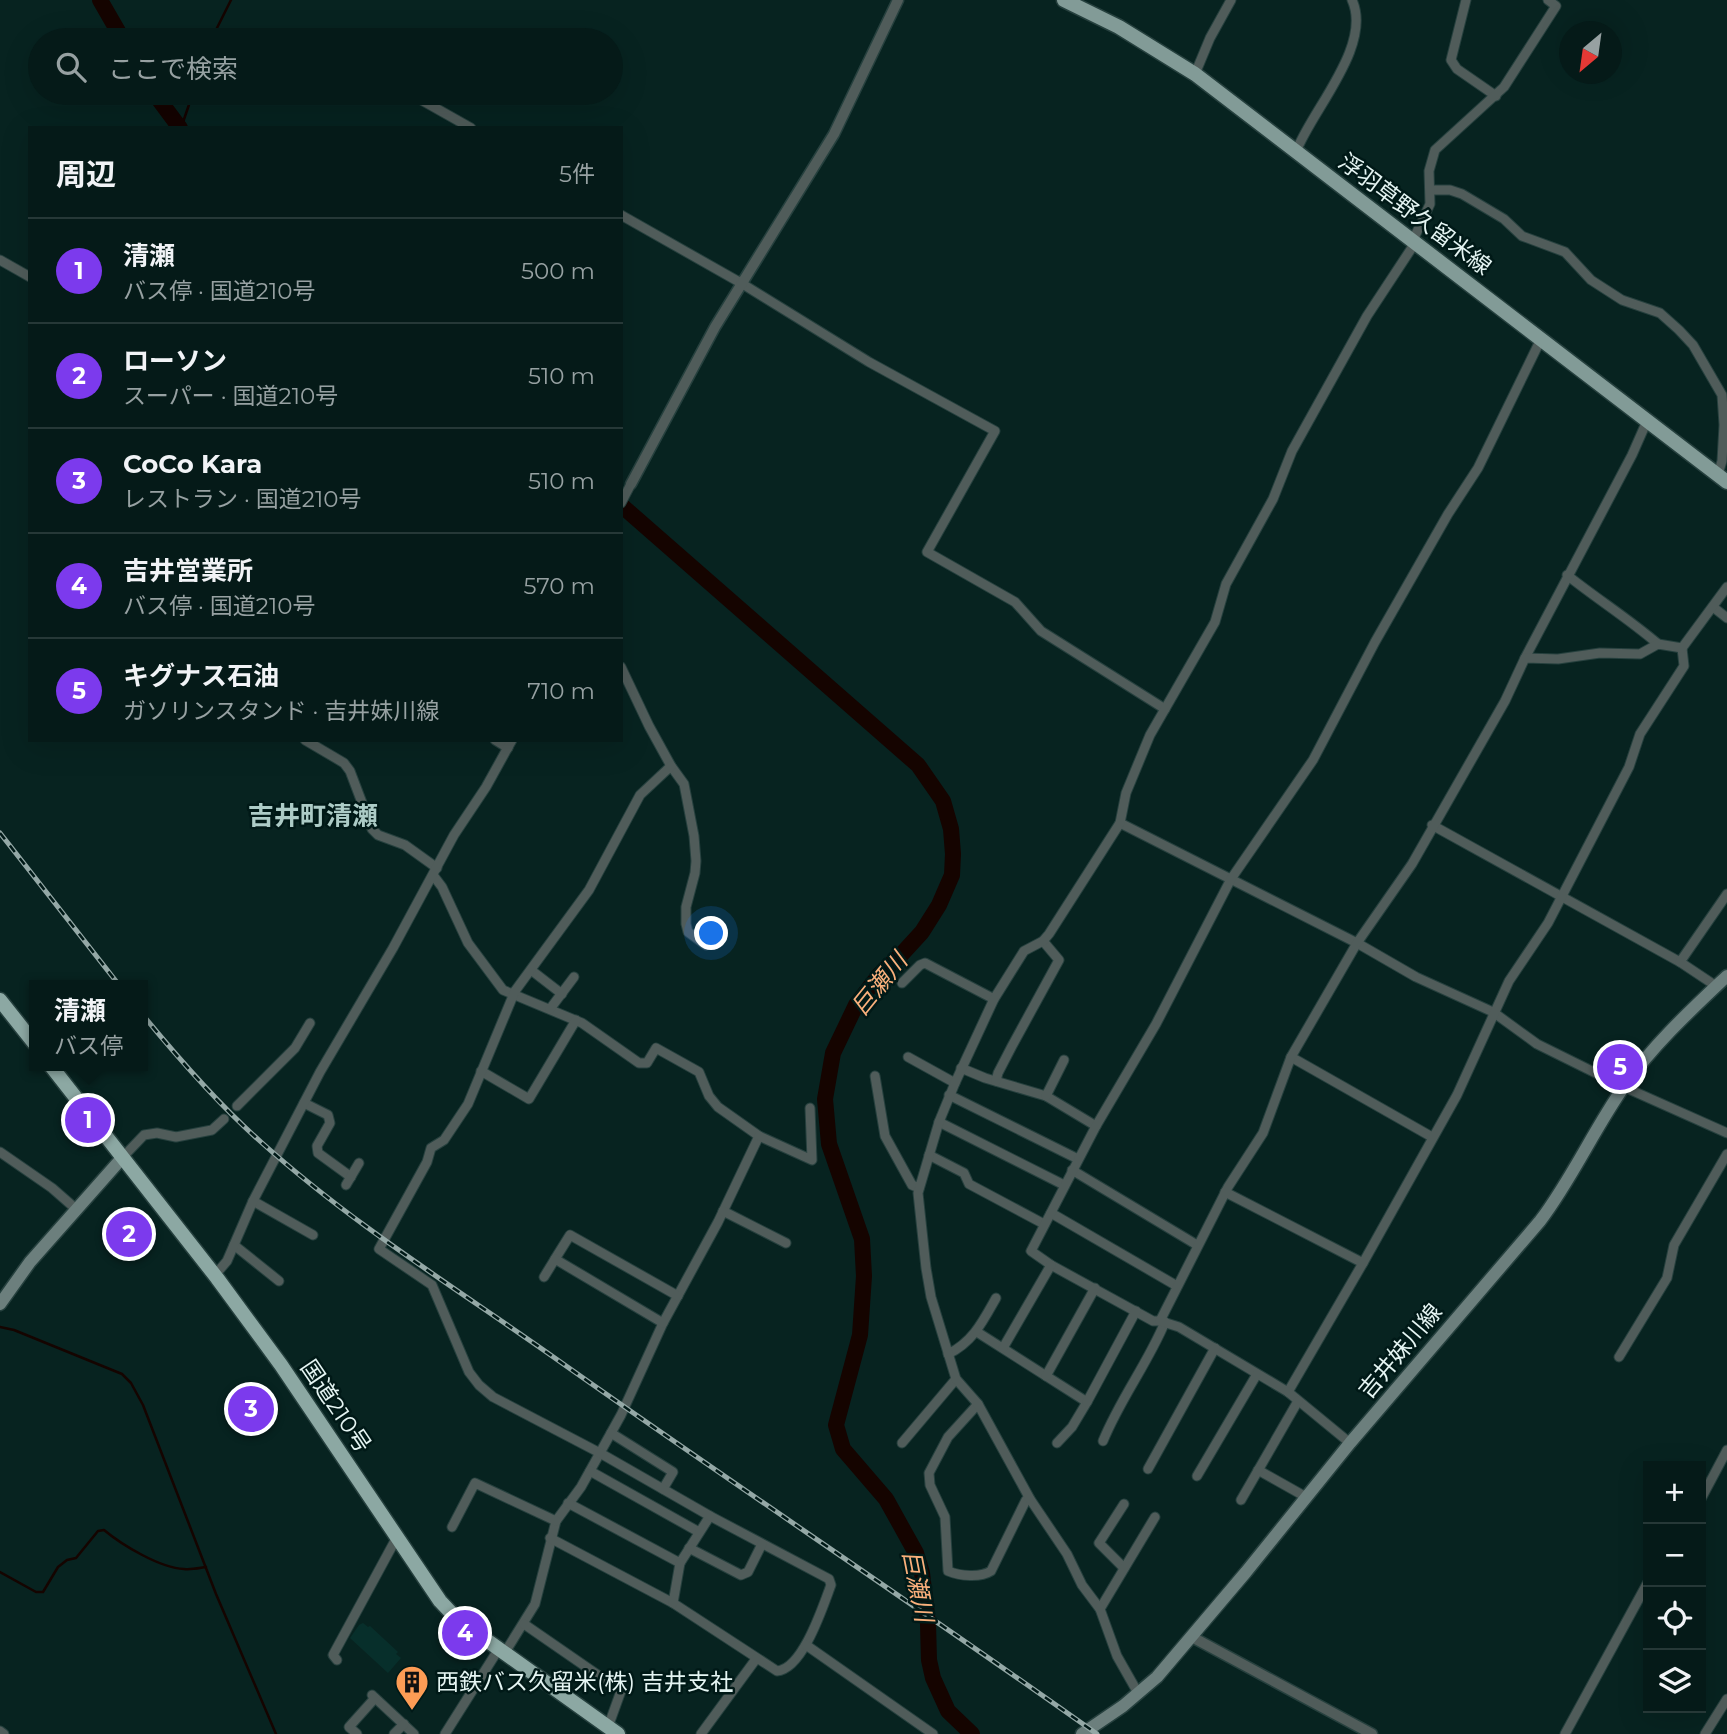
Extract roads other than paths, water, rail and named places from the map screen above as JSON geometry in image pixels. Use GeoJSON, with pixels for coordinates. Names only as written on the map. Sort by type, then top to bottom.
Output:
{"type":"FeatureCollection","features":[{"type":"Feature","properties":{"kind":"highway"},"geometry":{"type":"LineString","coordinates":[[0,1000],[29,1037]]}},
{"type":"Feature","properties":{"kind":"highway","name":"国道210号"},"geometry":{"type":"LineString","coordinates":[[55,1071],[215,1275],[281,1365],[440,1601],[457,1619],[613,1731]]}},
{"type":"Feature","properties":{"kind":"main road","name":"浮羽草野久留米線"},"geometry":{"type":"LineString","coordinates":[[1068,1],[1119,27],[1195,74],[1722,478]]}},
{"type":"Feature","properties":{"kind":"main road","name":"吉井妹川線"},"geometry":{"type":"LineString","coordinates":[[1082,1734],[1157,1677],[1192,1637],[1350,1443],[1540,1221],[1558,1197],[1624,1087],[1672,1029],[1727,976]]}},
{"type":"Feature","properties":{"kind":"main road"},"geometry":{"type":"LineString","coordinates":[[0,1304],[30,1262],[122,1158]]}},
{"type":"Feature","properties":{"kind":"street"},"geometry":{"type":"LineString","coordinates":[[623,499],[741,283],[834,134],[898,0]]}},
{"type":"Feature","properties":{"kind":"street"},"geometry":{"type":"LineString","coordinates":[[1195,74],[1210,38],[1231,0]]}},
{"type":"Feature","properties":{"kind":"street"},"geometry":{"type":"LineString","coordinates":[[1296,152],[1346,61],[1357,20],[1353,0]]}},
{"type":"Feature","properties":{"kind":"street"},"geometry":{"type":"LineString","coordinates":[[1465,1],[1451,60],[1457,69],[1496,96]]}},
{"type":"Feature","properties":{"kind":"street"},"geometry":{"type":"LineString","coordinates":[[1138,1693],[1116,1656],[1100,1609],[1082,1586],[1066,1554],[1030,1499],[978,1404],[956,1379],[947,1354],[926,1268],[919,1188],[949,1095],[994,999],[1024,951],[1043,941],[1120,823],[1134,771],[1165,709],[1215,622],[1226,584],[1273,499],[1298,439],[1367,316],[1415,243],[1415,236],[1430,204],[1429,171],[1435,150],[1496,96],[1510,78],[1554,2]]}},
{"type":"Feature","properties":{"kind":"street"},"geometry":{"type":"LineString","coordinates":[[430,105],[467,126]]}},
{"type":"Feature","properties":{"kind":"street"},"geometry":{"type":"LineString","coordinates":[[1431,190],[1450,190],[1462,194],[1504,219],[1522,236],[1565,252],[1591,281],[1622,300],[1660,313],[1693,345],[1714,379],[1724,406],[1726,424],[1722,478]]}},
{"type":"Feature","properties":{"kind":"street"},"geometry":{"type":"LineString","coordinates":[[623,216],[741,283],[864,359],[996,431],[927,552],[1015,602],[1041,631],[1165,709]]}},
{"type":"Feature","properties":{"kind":"street"},"geometry":{"type":"LineString","coordinates":[[0,260],[28,276]]}},
{"type":"Feature","properties":{"kind":"street"},"geometry":{"type":"LineString","coordinates":[[1350,1443],[1288,1392],[1215,1348],[1179,1327],[1163,1321],[1153,1321],[1051,1265],[1031,1251],[1078,1158],[1156,1024],[1231,879],[1312,760],[1374,642],[1448,514],[1478,468],[1541,339]]}},
{"type":"Feature","properties":{"kind":"street"},"geometry":{"type":"LineString","coordinates":[[1103,1441],[1110,1424],[1154,1350],[1177,1286],[1197,1245],[1225,1192],[1263,1133],[1291,1058],[1357,943],[1401,880],[1505,701],[1567,575],[1632,456],[1647,421]]}},
{"type":"Feature","properties":{"kind":"street"},"geometry":{"type":"LineString","coordinates":[[1567,575],[1633,622],[1658,644],[1682,648]]}},
{"type":"Feature","properties":{"kind":"street"},"geometry":{"type":"LineString","coordinates":[[1288,1392],[1457,1095],[1509,981],[1548,923],[1629,767],[1640,734],[1684,666],[1682,648],[1727,587]]}},
{"type":"Feature","properties":{"kind":"street"},"geometry":{"type":"LineString","coordinates":[[1713,607],[1727,618]]}},
{"type":"Feature","properties":{"kind":"street"},"geometry":{"type":"LineString","coordinates":[[1525,658],[1558,659],[1600,653],[1640,654],[1658,644]]}},
{"type":"Feature","properties":{"kind":"street"},"geometry":{"type":"LineString","coordinates":[[623,671],[671,766],[684,784],[694,836],[695,873],[686,908],[688,932],[706,945]]}},
{"type":"Feature","properties":{"kind":"street"},"geometry":{"type":"LineString","coordinates":[[308,742],[344,763],[350,771],[372,829],[378,835],[405,845],[435,871],[468,943],[510,994],[576,1020],[639,1063],[648,1063],[656,1048],[699,1072],[709,1096],[718,1107],[759,1136],[812,1160],[810,1108]]}},
{"type":"Feature","properties":{"kind":"street"},"geometry":{"type":"LineString","coordinates":[[215,1275],[227,1261],[253,1201],[304,1103],[454,835],[510,744]]}},
{"type":"Feature","properties":{"kind":"street"},"geometry":{"type":"LineString","coordinates":[[550,1538],[673,1603],[756,1659],[781,1671],[786,1669],[813,1633],[831,1585],[829,1580],[600,1453],[511,1408],[479,1385],[469,1372],[432,1285],[379,1249],[427,1162],[431,1148],[444,1140],[461,1118],[510,994],[590,890],[640,795],[671,766]]}},
{"type":"Feature","properties":{"kind":"street"},"geometry":{"type":"LineString","coordinates":[[1120,823],[1357,943],[1416,977],[1493,1012],[1537,1044],[1727,1133]]}},
{"type":"Feature","properties":{"kind":"street"},"geometry":{"type":"LineString","coordinates":[[1432,825],[1680,962],[1716,986]]}},
{"type":"Feature","properties":{"kind":"street"},"geometry":{"type":"LineString","coordinates":[[1680,962],[1727,894]]}},
{"type":"Feature","properties":{"kind":"street"},"geometry":{"type":"LineString","coordinates":[[996,1081],[1002,1064],[1059,960],[1043,941]]}},
{"type":"Feature","properties":{"kind":"street"},"geometry":{"type":"LineString","coordinates":[[902,984],[919,965],[925,963],[994,999]]}},
{"type":"Feature","properties":{"kind":"street"},"geometry":{"type":"LineString","coordinates":[[531,970],[562,994]]}},
{"type":"Feature","properties":{"kind":"street"},"geometry":{"type":"LineString","coordinates":[[550,1009],[575,977]]}},
{"type":"Feature","properties":{"kind":"street"},"geometry":{"type":"LineString","coordinates":[[481,1071],[529,1099],[576,1020]]}},
{"type":"Feature","properties":{"kind":"street"},"geometry":{"type":"LineString","coordinates":[[237,1106],[295,1048],[310,1023]]}},
{"type":"Feature","properties":{"kind":"street"},"geometry":{"type":"LineString","coordinates":[[908,1058],[955,1083]]}},
{"type":"Feature","properties":{"kind":"street"},"geometry":{"type":"LineString","coordinates":[[1291,1058],[1432,1138]]}},
{"type":"Feature","properties":{"kind":"street"},"geometry":{"type":"LineString","coordinates":[[1046,1096],[1064,1060]]}},
{"type":"Feature","properties":{"kind":"street"},"geometry":{"type":"LineString","coordinates":[[961,1068],[1046,1096],[1096,1126]]}},
{"type":"Feature","properties":{"kind":"street"},"geometry":{"type":"LineString","coordinates":[[875,1076],[885,1136],[912,1185],[919,1188]]}},
{"type":"Feature","properties":{"kind":"street"},"geometry":{"type":"LineString","coordinates":[[949,1095],[1078,1158]]}},
{"type":"Feature","properties":{"kind":"street"},"geometry":{"type":"LineString","coordinates":[[304,1103],[328,1115],[330,1123],[317,1146],[318,1153],[349,1181],[359,1163]]}},
{"type":"Feature","properties":{"kind":"street"},"geometry":{"type":"LineString","coordinates":[[122,1158],[144,1135],[158,1133],[176,1138],[212,1130],[224,1119]]}},
{"type":"Feature","properties":{"kind":"street"},"geometry":{"type":"LineString","coordinates":[[939,1122],[1064,1185]]}},
{"type":"Feature","properties":{"kind":"street"},"geometry":{"type":"LineString","coordinates":[[445,1734],[501,1652],[524,1624],[535,1604],[556,1521],[590,1471],[611,1433],[663,1323],[723,1211],[759,1136]]}},
{"type":"Feature","properties":{"kind":"street"},"geometry":{"type":"LineString","coordinates":[[0,1152],[52,1188],[76,1209]]}},
{"type":"Feature","properties":{"kind":"street"},"geometry":{"type":"LineString","coordinates":[[1619,1357],[1667,1278],[1674,1245],[1727,1154]]}},
{"type":"Feature","properties":{"kind":"street"},"geometry":{"type":"LineString","coordinates":[[929,1155],[964,1173],[969,1184],[1044,1224]]}},
{"type":"Feature","properties":{"kind":"street"},"geometry":{"type":"LineString","coordinates":[[1072,1170],[1197,1245]]}},
{"type":"Feature","properties":{"kind":"street"},"geometry":{"type":"LineString","coordinates":[[1225,1192],[1363,1263]]}},
{"type":"Feature","properties":{"kind":"street"},"geometry":{"type":"LineString","coordinates":[[253,1201],[313,1234]]}},
{"type":"Feature","properties":{"kind":"street"},"geometry":{"type":"LineString","coordinates":[[723,1211],[786,1243]]}},
{"type":"Feature","properties":{"kind":"street"},"geometry":{"type":"LineString","coordinates":[[1051,1213],[1177,1286]]}},
{"type":"Feature","properties":{"kind":"street"},"geometry":{"type":"LineString","coordinates":[[544,1277],[570,1235],[678,1296]]}},
{"type":"Feature","properties":{"kind":"street"},"geometry":{"type":"LineString","coordinates":[[234,1245],[279,1281]]}},
{"type":"Feature","properties":{"kind":"street"},"geometry":{"type":"LineString","coordinates":[[555,1259],[663,1323]]}},
{"type":"Feature","properties":{"kind":"street"},"geometry":{"type":"LineString","coordinates":[[1003,1348],[1051,1265]]}},
{"type":"Feature","properties":{"kind":"street"},"geometry":{"type":"LineString","coordinates":[[1046,1376],[1095,1288]]}},
{"type":"Feature","properties":{"kind":"street"},"geometry":{"type":"LineString","coordinates":[[947,1354],[958,1349],[977,1332],[996,1298]]}},
{"type":"Feature","properties":{"kind":"street"},"geometry":{"type":"LineString","coordinates":[[1057,1443],[1072,1427],[1087,1402],[1136,1311]]}},
{"type":"Feature","properties":{"kind":"street"},"geometry":{"type":"LineString","coordinates":[[977,1332],[1087,1402]]}},
{"type":"Feature","properties":{"kind":"street"},"geometry":{"type":"LineString","coordinates":[[1148,1469],[1215,1348]]}},
{"type":"Feature","properties":{"kind":"street"},"geometry":{"type":"LineString","coordinates":[[1197,1476],[1257,1374]]}},
{"type":"Feature","properties":{"kind":"street"},"geometry":{"type":"LineString","coordinates":[[902,1443],[956,1379]]}},
{"type":"Feature","properties":{"kind":"street"},"geometry":{"type":"LineString","coordinates":[[1241,1500],[1298,1401]]}},
{"type":"Feature","properties":{"kind":"street"},"geometry":{"type":"LineString","coordinates":[[978,1404],[948,1437],[929,1473],[930,1485],[945,1517],[948,1571],[954,1574],[984,1575],[991,1571],[1026,1500],[1030,1499]]}},
{"type":"Feature","properties":{"kind":"street"},"geometry":{"type":"LineString","coordinates":[[611,1433],[673,1472],[663,1489]]}},
{"type":"Feature","properties":{"kind":"street"},"geometry":{"type":"LineString","coordinates":[[1706,1490],[1727,1450]]}},
{"type":"Feature","properties":{"kind":"street"},"geometry":{"type":"LineString","coordinates":[[1258,1470],[1306,1497]]}},
{"type":"Feature","properties":{"kind":"street"},"geometry":{"type":"LineString","coordinates":[[590,1471],[699,1532]]}},
{"type":"Feature","properties":{"kind":"street"},"geometry":{"type":"LineString","coordinates":[[452,1527],[475,1483],[556,1521]]}},
{"type":"Feature","properties":{"kind":"street"},"geometry":{"type":"LineString","coordinates":[[568,1503],[680,1563]]}},
{"type":"Feature","properties":{"kind":"street"},"geometry":{"type":"LineString","coordinates":[[1124,1504],[1098,1543],[1124,1568]]}},
{"type":"Feature","properties":{"kind":"street"},"geometry":{"type":"LineString","coordinates":[[673,1603],[680,1563],[710,1516]]}},
{"type":"Feature","properties":{"kind":"street"},"geometry":{"type":"LineString","coordinates":[[1100,1609],[1155,1517]]}},
{"type":"Feature","properties":{"kind":"street"},"geometry":{"type":"LineString","coordinates":[[337,1660],[333,1655],[397,1537]]}},
{"type":"Feature","properties":{"kind":"street"},"geometry":{"type":"LineString","coordinates":[[689,1548],[741,1575],[748,1572],[762,1544]]}},
{"type":"Feature","properties":{"kind":"street"},"geometry":{"type":"LineString","coordinates":[[1565,1734],[1645,1587]]}},
{"type":"Feature","properties":{"kind":"street"},"geometry":{"type":"LineString","coordinates":[[524,1624],[621,1691],[613,1731]]}},
{"type":"Feature","properties":{"kind":"street"},"geometry":{"type":"LineString","coordinates":[[1192,1637],[1372,1734]]}},
{"type":"Feature","properties":{"kind":"street"},"geometry":{"type":"LineString","coordinates":[[806,1645],[933,1734]]}},
{"type":"Feature","properties":{"kind":"street"},"geometry":{"type":"LineString","coordinates":[[701,1734],[756,1659]]}},
{"type":"Feature","properties":{"kind":"street"},"geometry":{"type":"LineString","coordinates":[[357,1734],[349,1727],[374,1697],[414,1734]]}},
{"type":"Feature","properties":{"kind":"street"},"geometry":{"type":"LineString","coordinates":[[1705,1734],[1727,1699]]}},
{"type":"Feature","properties":{"kind":"street"},"geometry":{"type":"LineString","coordinates":[[394,1734],[404,1724]]}},
{"type":"Feature","properties":{"kind":"waterway","name":"巨瀬川"},"geometry":{"type":"LineString","coordinates":[[100,0],[116,28]]}},
{"type":"Feature","properties":{"kind":"waterway"},"geometry":{"type":"LineString","coordinates":[[217,28],[231,0]]}},
{"type":"Feature","properties":{"kind":"waterway","name":"巨瀬川"},"geometry":{"type":"LineString","coordinates":[[163,105],[179,126]]}},
{"type":"Feature","properties":{"kind":"waterway"},"geometry":{"type":"LineString","coordinates":[[182,126],[189,105]]}},
{"type":"Feature","properties":{"kind":"waterway","name":"巨瀬川"},"geometry":{"type":"LineString","coordinates":[[623,507],[918,765],[943,801],[951,829],[952,875],[939,905],[922,932],[880,974],[856,1005],[833,1053],[825,1099],[829,1144],[862,1239],[864,1276],[860,1335],[836,1425],[843,1449],[886,1499],[916,1553],[922,1573],[929,1660],[933,1678],[948,1711],[972,1734]]}},
{"type":"Feature","properties":{"kind":"waterway"},"geometry":{"type":"LineString","coordinates":[[0,1327],[14,1330],[122,1374],[131,1383],[143,1405],[216,1594],[276,1734]]}},
{"type":"Feature","properties":{"kind":"waterway"},"geometry":{"type":"LineString","coordinates":[[0,1572],[36,1592],[43,1592],[58,1567],[67,1560],[76,1558],[98,1531],[104,1530],[131,1549],[164,1565],[187,1569],[206,1567]]}},
{"type":"Feature","properties":{"kind":"railway"},"geometry":{"type":"LineString","coordinates":[[0,833],[115,980]]}},
{"type":"Feature","properties":{"kind":"railway"},"geometry":{"type":"LineString","coordinates":[[148,1021],[229,1112],[295,1172],[331,1200],[404,1254],[1097,1734]]}},
{"type":"Feature","properties":{"kind":"place","name":"キグナス石油"},"geometry":{"type":"Point","coordinates":[1620,1067]}},
{"type":"Feature","properties":{"kind":"place","name":"清瀬"},"geometry":{"type":"Point","coordinates":[88,1120]}},
{"type":"Feature","properties":{"kind":"place","name":"ローソン"},"geometry":{"type":"Point","coordinates":[129,1234]}},
{"type":"Feature","properties":{"kind":"place","name":"CoCo Kara"},"geometry":{"type":"Point","coordinates":[251,1409]}},
{"type":"Feature","properties":{"kind":"place","name":"吉井営業所"},"geometry":{"type":"Point","coordinates":[465,1633]}},
{"type":"Feature","properties":{"kind":"place","name":"西鉄バス久留米(株) 吉井支社"},"geometry":{"type":"Point","coordinates":[412,1712]}},
{"type":"Feature","properties":{"kind":"district","name":"吉井町清瀬"},"geometry":{"type":"Point","coordinates":[313,816]}}]}
